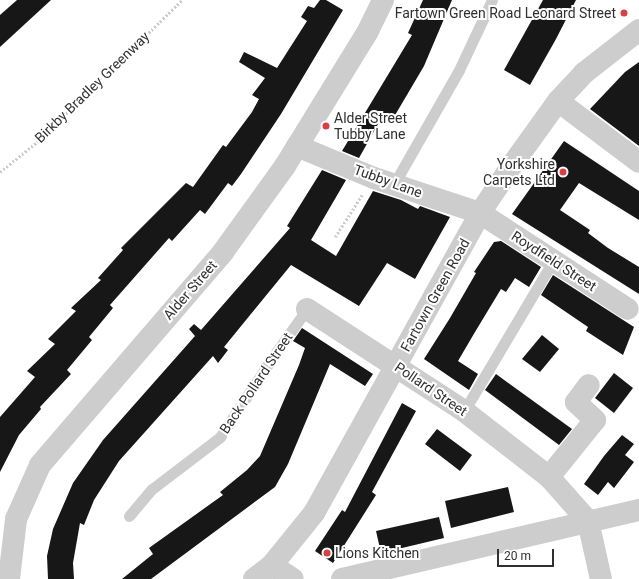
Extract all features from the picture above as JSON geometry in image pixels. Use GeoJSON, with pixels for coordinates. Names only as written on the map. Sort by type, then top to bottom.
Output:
{"type":"FeatureCollection","features":[{"type":"Feature","properties":{"kind":"street","name":"Alder Street"},"geometry":{"type":"LineString","coordinates":[[9,579],[16,519],[40,465],[223,252],[285,166],[368,31],[382,0]]}},
{"type":"Feature","properties":{"kind":"street","name":"Fartown Green Road"},"geometry":{"type":"LineString","coordinates":[[254,579],[272,565],[314,513],[480,213],[558,101],[584,73],[639,30]]}},
{"type":"Feature","properties":{"kind":"street"},"geometry":{"type":"LineString","coordinates":[[558,101],[639,162]]}},
{"type":"Feature","properties":{"kind":"street","name":"Tubby Lane"},"geometry":{"type":"LineString","coordinates":[[297,146],[384,181],[480,213]]}},
{"type":"Feature","properties":{"kind":"street","name":"Roydfield Street"},"geometry":{"type":"LineString","coordinates":[[480,213],[628,309]]}},
{"type":"Feature","properties":{"kind":"street","name":"Pollard Street"},"geometry":{"type":"LineString","coordinates":[[308,309],[361,335],[396,365],[464,411],[549,478],[588,521]]}},
{"type":"Feature","properties":{"kind":"street"},"geometry":{"type":"LineString","coordinates":[[549,478],[595,420],[576,402],[588,385]]}},
{"type":"Feature","properties":{"kind":"street"},"geometry":{"type":"LineString","coordinates":[[342,579],[639,510]]}},
{"type":"Feature","properties":{"kind":"street"},"geometry":{"type":"LineString","coordinates":[[588,521],[601,579]]}},
{"type":"Feature","properties":{"kind":"street"},"geometry":{"type":"LineString","coordinates":[[272,565],[293,579]]}},
{"type":"Feature","properties":{"kind":"lane"},"geometry":{"type":"LineString","coordinates":[[384,181],[459,70],[492,0]]}},
{"type":"Feature","properties":{"kind":"lane"},"geometry":{"type":"LineString","coordinates":[[464,411],[553,261]]}},
{"type":"Feature","properties":{"kind":"lane","name":"Back Pollard Street"},"geometry":{"type":"LineString","coordinates":[[129,516],[152,489],[220,437],[272,358],[308,309]]}},
{"type":"Feature","properties":{"kind":"path","name":"Birkby Bradley Greenway"},"geometry":{"type":"LineString","coordinates":[[0,172],[37,142],[182,0]]}},
{"type":"Feature","properties":{"kind":"path"},"geometry":{"type":"LineString","coordinates":[[335,236],[384,181]]}},
{"type":"Feature","properties":{"kind":"building"},"geometry":{"type":"Polygon","coordinates":[[[17,0],[51,0],[0,47],[0,15],[17,0]]]}},
{"type":"Feature","properties":{"kind":"building"},"geometry":{"type":"Polygon","coordinates":[[[320,0],[326,0],[343,10],[281,114],[241,174],[232,186],[228,183],[205,214],[200,210],[172,241],[169,238],[110,305],[113,308],[89,337],[92,340],[67,370],[71,374],[40,407],[41,409],[19,435],[0,472],[0,417],[35,377],[27,371],[55,344],[48,339],[76,311],[71,308],[101,280],[98,278],[123,250],[121,248],[186,183],[193,187],[223,145],[226,147],[252,112],[259,99],[252,95],[265,78],[239,62],[244,52],[277,68],[307,21],[301,17],[308,6],[314,8],[320,0]]]}},
{"type":"Feature","properties":{"kind":"building"},"geometry":{"type":"Polygon","coordinates":[[[423,0],[452,0],[424,66],[391,122],[382,117],[359,158],[342,151],[412,35],[408,33],[423,0]]]}},
{"type":"Feature","properties":{"kind":"building"},"geometry":{"type":"Polygon","coordinates":[[[543,0],[576,0],[530,85],[504,70],[543,0]]]}},
{"type":"Feature","properties":{"kind":"building"},"geometry":{"type":"Polygon","coordinates":[[[639,62],[639,146],[590,109],[625,72],[639,62]]]}},
{"type":"Feature","properties":{"kind":"building"},"geometry":{"type":"Polygon","coordinates":[[[564,141],[639,191],[639,220],[579,183],[560,210],[590,230],[588,233],[608,248],[639,267],[639,294],[512,214],[564,141]]]}},
{"type":"Feature","properties":{"kind":"building"},"geometry":{"type":"Polygon","coordinates":[[[322,170],[346,180],[311,240],[336,256],[373,191],[401,200],[418,209],[420,206],[450,217],[415,279],[387,263],[359,306],[291,265],[224,347],[228,350],[218,363],[213,356],[119,461],[94,500],[84,525],[80,523],[73,563],[74,579],[48,579],[47,556],[53,529],[73,483],[103,440],[195,336],[189,329],[194,324],[201,330],[290,228],[287,226],[322,170]]]}},
{"type":"Feature","properties":{"kind":"building"},"geometry":{"type":"Polygon","coordinates":[[[501,241],[541,267],[529,287],[515,278],[506,292],[501,289],[458,361],[478,374],[469,390],[424,359],[476,273],[474,272],[494,242],[501,241]]]}},
{"type":"Feature","properties":{"kind":"building"},"geometry":{"type":"Polygon","coordinates":[[[553,275],[634,327],[623,355],[586,331],[588,327],[541,295],[553,275]]]}},
{"type":"Feature","properties":{"kind":"building"},"geometry":{"type":"Polygon","coordinates":[[[302,328],[373,374],[365,386],[330,364],[288,464],[275,487],[151,579],[122,579],[153,554],[149,548],[223,495],[220,492],[247,470],[260,456],[305,348],[293,341],[302,328]]]}},
{"type":"Feature","properties":{"kind":"building"},"geometry":{"type":"Polygon","coordinates":[[[542,335],[559,349],[540,372],[522,359],[542,335]]]}},
{"type":"Feature","properties":{"kind":"building"},"geometry":{"type":"Polygon","coordinates":[[[614,373],[633,388],[614,413],[595,398],[614,373]]]}},
{"type":"Feature","properties":{"kind":"building"},"geometry":{"type":"Polygon","coordinates":[[[496,374],[572,429],[559,445],[485,390],[496,374]]]}},
{"type":"Feature","properties":{"kind":"building"},"geometry":{"type":"Polygon","coordinates":[[[402,403],[416,411],[372,492],[376,495],[333,563],[315,551],[342,510],[345,512],[402,403]]]}},
{"type":"Feature","properties":{"kind":"building"},"geometry":{"type":"Polygon","coordinates":[[[437,429],[472,455],[460,471],[425,444],[437,429]]]}},
{"type":"Feature","properties":{"kind":"building"},"geometry":{"type":"Polygon","coordinates":[[[622,435],[634,444],[625,455],[634,462],[614,488],[608,482],[598,495],[584,484],[604,456],[622,435]]]}},
{"type":"Feature","properties":{"kind":"building"},"geometry":{"type":"Polygon","coordinates":[[[508,487],[514,512],[451,528],[445,501],[508,487]]]}},
{"type":"Feature","properties":{"kind":"building"},"geometry":{"type":"Polygon","coordinates":[[[439,517],[444,538],[381,553],[376,531],[439,517]]]}},
{"type":"Feature","properties":{"kind":"place","name":"Fartown Green Road Leonard Street"},"geometry":{"type":"Point","coordinates":[624,13]}},
{"type":"Feature","properties":{"kind":"place","name":"Alder Street Tubby Lane"},"geometry":{"type":"Point","coordinates":[326,126]}},
{"type":"Feature","properties":{"kind":"place","name":"Yorkshire Carpets Ltd"},"geometry":{"type":"Point","coordinates":[563,172]}},
{"type":"Feature","properties":{"kind":"place","name":"Lions Kitchen"},"geometry":{"type":"Point","coordinates":[327,553]}}]}
